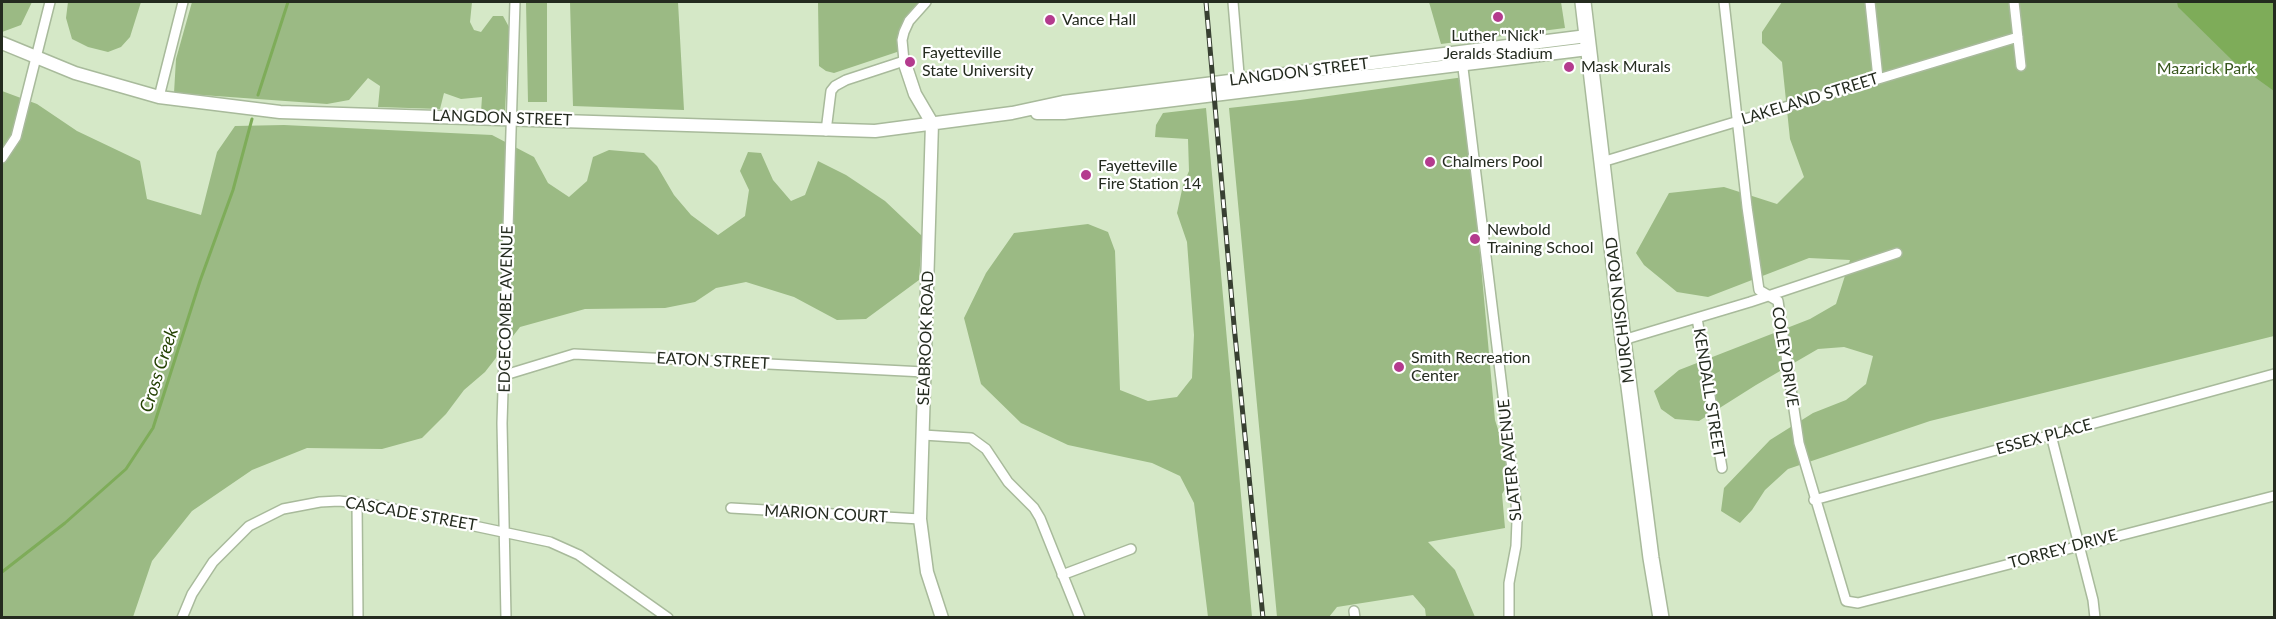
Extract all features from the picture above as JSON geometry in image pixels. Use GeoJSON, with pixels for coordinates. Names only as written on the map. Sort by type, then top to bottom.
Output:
{"type":"FeatureCollection","features":[{"type":"Feature","properties":{"kind":"main road","name":"MURCHISON ROAD"},"geometry":{"type":"LineString","coordinates":[[1583,2],[1623,340],[1661,618]]}},
{"type":"Feature","properties":{"kind":"street"},"geometry":{"type":"LineString","coordinates":[[2,158],[16,137],[50,2]]}},
{"type":"Feature","properties":{"kind":"street"},"geometry":{"type":"LineString","coordinates":[[159,97],[183,2]]}},
{"type":"Feature","properties":{"kind":"street","name":"EDGECOMBE AVENUE"},"geometry":{"type":"LineString","coordinates":[[506,618],[502,423],[515,2]]}},
{"type":"Feature","properties":{"kind":"street"},"geometry":{"type":"LineString","coordinates":[[926,2],[909,21],[903,32],[902,40],[904,61],[915,94],[932,123]]}},
{"type":"Feature","properties":{"kind":"street"},"geometry":{"type":"LineString","coordinates":[[1233,2],[1240,85]]}},
{"type":"Feature","properties":{"kind":"street","name":"COLEY DRIVE"},"geometry":{"type":"LineString","coordinates":[[1724,2],[1759,290],[1778,301],[1799,443],[1843,596],[1846,601],[1852,603]]}},
{"type":"Feature","properties":{"kind":"street"},"geometry":{"type":"LineString","coordinates":[[1870,2],[1878,78]]}},
{"type":"Feature","properties":{"kind":"street"},"geometry":{"type":"LineString","coordinates":[[2014,2],[2021,66]]}},
{"type":"Feature","properties":{"kind":"street","name":"LAKELAND STREET"},"geometry":{"type":"LineString","coordinates":[[1602,162],[2018,37]]}},
{"type":"Feature","properties":{"kind":"street","name":"LANGDON STREET"},"geometry":{"type":"LineString","coordinates":[[2,42],[93,79],[159,97],[279,112],[826,131],[875,131],[1012,113],[1063,102],[1463,66],[1588,43]]}},
{"type":"Feature","properties":{"kind":"street","name":"LANGDON STREET"},"geometry":{"type":"LineString","coordinates":[[1240,85],[1462,51],[1588,43]]}},
{"type":"Feature","properties":{"kind":"street","name":"SLATER AVENUE"},"geometry":{"type":"LineString","coordinates":[[1462,51],[1516,502],[1517,529],[1509,583],[1509,618]]}},
{"type":"Feature","properties":{"kind":"street"},"geometry":{"type":"LineString","coordinates":[[826,131],[831,91],[835,86],[846,80],[904,61]]}},
{"type":"Feature","properties":{"kind":"street","name":"SEABROOK ROAD"},"geometry":{"type":"LineString","coordinates":[[932,123],[930,253],[920,519],[927,572],[942,618]]}},
{"type":"Feature","properties":{"kind":"street"},"geometry":{"type":"LineString","coordinates":[[1623,340],[1897,253]]}},
{"type":"Feature","properties":{"kind":"street","name":"KENDALL STREET"},"geometry":{"type":"LineString","coordinates":[[1697,318],[1722,468]]}},
{"type":"Feature","properties":{"kind":"street","name":"EATON STREET"},"geometry":{"type":"LineString","coordinates":[[504,375],[574,354],[924,372]]}},
{"type":"Feature","properties":{"kind":"street","name":"ESSEX PLACE"},"geometry":{"type":"LineString","coordinates":[[1814,500],[2274,375]]}},
{"type":"Feature","properties":{"kind":"street"},"geometry":{"type":"LineString","coordinates":[[923,435],[965,437],[982,445],[1008,482],[1034,508],[1040,518],[1080,618]]}},
{"type":"Feature","properties":{"kind":"street"},"geometry":{"type":"LineString","coordinates":[[2051,435],[2093,600],[2095,618]]}},
{"type":"Feature","properties":{"kind":"street","name":"TORREY DRIVE"},"geometry":{"type":"LineString","coordinates":[[1852,603],[2274,496]]}},
{"type":"Feature","properties":{"kind":"street","name":"CASCADE STREET"},"geometry":{"type":"LineString","coordinates":[[182,618],[192,594],[213,562],[249,526],[283,509],[320,501],[357,502],[538,538],[568,549],[669,618]]}},
{"type":"Feature","properties":{"kind":"street"},"geometry":{"type":"LineString","coordinates":[[357,502],[358,618]]}},
{"type":"Feature","properties":{"kind":"street","name":"MARION COURT"},"geometry":{"type":"LineString","coordinates":[[731,508],[920,519]]}},
{"type":"Feature","properties":{"kind":"street"},"geometry":{"type":"LineString","coordinates":[[1062,574],[1131,549]]}},
{"type":"Feature","properties":{"kind":"green space"},"geometry":{"type":"Polygon","coordinates":[[[2,2],[32,2],[21,25],[2,32],[2,2]]]}},
{"type":"Feature","properties":{"kind":"green space"},"geometry":{"type":"Polygon","coordinates":[[[68,2],[141,2],[130,37],[121,47],[108,52],[88,47],[72,39],[66,18],[68,2]]]}},
{"type":"Feature","properties":{"kind":"green space"},"geometry":{"type":"Polygon","coordinates":[[[192,2],[472,2],[470,22],[474,30],[481,32],[493,16],[503,16],[509,27],[505,112],[481,112],[482,97],[461,99],[444,93],[440,109],[378,107],[380,86],[368,78],[349,100],[327,104],[174,93],[176,59],[192,2]]]}},
{"type":"Feature","properties":{"kind":"green space"},"geometry":{"type":"Polygon","coordinates":[[[526,2],[547,2],[547,102],[528,102],[526,2]]]}},
{"type":"Feature","properties":{"kind":"green space"},"geometry":{"type":"Polygon","coordinates":[[[570,2],[678,2],[684,110],[573,106],[570,2]]]}},
{"type":"Feature","properties":{"kind":"green space"},"geometry":{"type":"Polygon","coordinates":[[[818,2],[927,2],[909,21],[903,50],[834,73],[819,66],[818,2]]]}},
{"type":"Feature","properties":{"kind":"green space","name":"Luther \"Nick\" Jeralds Stadium"},"geometry":{"type":"Polygon","coordinates":[[[1429,2],[1561,2],[1565,28],[1441,44],[1429,2]]]}},
{"type":"Feature","properties":{"kind":"green space","name":"Mazarick Park"},"geometry":{"type":"Polygon","coordinates":[[[1782,2],[2274,2],[2274,336],[1930,421],[1788,469],[1765,490],[1740,523],[1721,511],[1724,488],[1770,440],[1813,413],[1846,400],[1866,384],[1873,356],[1844,347],[1818,349],[1699,421],[1675,419],[1661,409],[1654,391],[1679,370],[1810,319],[1836,304],[1850,260],[1809,258],[1708,297],[1677,292],[1644,265],[1636,253],[1669,193],[1724,187],[1777,204],[1804,177],[1790,139],[1782,62],[1762,43],[1762,32],[1782,2]]]}},
{"type":"Feature","properties":{"kind":"green space"},"geometry":{"type":"Polygon","coordinates":[[[1464,77],[1495,420],[1513,476],[1502,494],[1505,528],[1428,542],[1455,570],[1475,617],[1426,617],[1425,609],[1413,595],[1337,607],[1329,617],[1277,617],[1229,108],[1464,77]]]}},
{"type":"Feature","properties":{"kind":"green space"},"geometry":{"type":"Polygon","coordinates":[[[2,91],[37,104],[77,131],[140,161],[147,199],[201,215],[217,152],[235,126],[284,125],[492,135],[534,157],[548,183],[569,197],[587,181],[593,157],[609,150],[644,153],[657,166],[674,195],[691,215],[718,235],[745,216],[749,190],[740,171],[748,152],[761,153],[773,180],[791,201],[805,195],[818,161],[846,175],[885,201],[922,236],[919,280],[866,319],[837,320],[794,297],[746,282],[716,288],[695,302],[665,308],[585,309],[520,327],[485,372],[464,390],[446,414],[422,438],[382,449],[307,448],[252,470],[192,511],[152,561],[133,617],[2,617],[2,91]]]}},
{"type":"Feature","properties":{"kind":"green space"},"geometry":{"type":"Polygon","coordinates":[[[1206,108],[1252,617],[1208,617],[1194,503],[1180,476],[1152,463],[1068,445],[1021,423],[981,384],[964,318],[986,273],[1014,233],[1088,224],[1108,232],[1115,251],[1120,390],[1148,401],[1177,397],[1192,378],[1194,335],[1187,242],[1177,213],[1183,185],[1189,171],[1188,139],[1155,137],[1156,125],[1163,113],[1206,108]]]}},
{"type":"Feature","properties":{"kind":"shaded area"},"geometry":{"type":"Polygon","coordinates":[[[2177,2],[2274,2],[2274,91],[2235,63],[2178,7],[2177,2]]]}},
{"type":"Feature","properties":{"kind":"waterway","name":"Cross Creek"},"geometry":{"type":"LineString","coordinates":[[258,95],[288,2]]}},
{"type":"Feature","properties":{"kind":"waterway","name":"Cross Creek"},"geometry":{"type":"LineString","coordinates":[[2,572],[65,523],[126,469],[153,428],[200,281],[233,190],[252,119]]}},
{"type":"Feature","properties":{"kind":"railway"},"geometry":{"type":"LineString","coordinates":[[1206,2],[1234,325],[1263,618]]}},
{"type":"Feature","properties":{"kind":"place","name":"Luther \"Nick\" Jeralds Stadium"},"geometry":{"type":"Point","coordinates":[1498,17]}},
{"type":"Feature","properties":{"kind":"place","name":"Vance Hall"},"geometry":{"type":"Point","coordinates":[1050,20]}},
{"type":"Feature","properties":{"kind":"place","name":"Fayetteville State University"},"geometry":{"type":"Point","coordinates":[910,62]}},
{"type":"Feature","properties":{"kind":"place","name":"Mask Murals"},"geometry":{"type":"Point","coordinates":[1569,67]}},
{"type":"Feature","properties":{"kind":"place","name":"Chalmers Pool"},"geometry":{"type":"Point","coordinates":[1430,162]}},
{"type":"Feature","properties":{"kind":"place","name":"Fayetteville Fire Station 14"},"geometry":{"type":"Point","coordinates":[1086,175]}},
{"type":"Feature","properties":{"kind":"place","name":"Newbold Training School"},"geometry":{"type":"Point","coordinates":[1475,239]}},
{"type":"Feature","properties":{"kind":"place","name":"Smith Recreation Center"},"geometry":{"type":"Point","coordinates":[1399,367]}}]}
